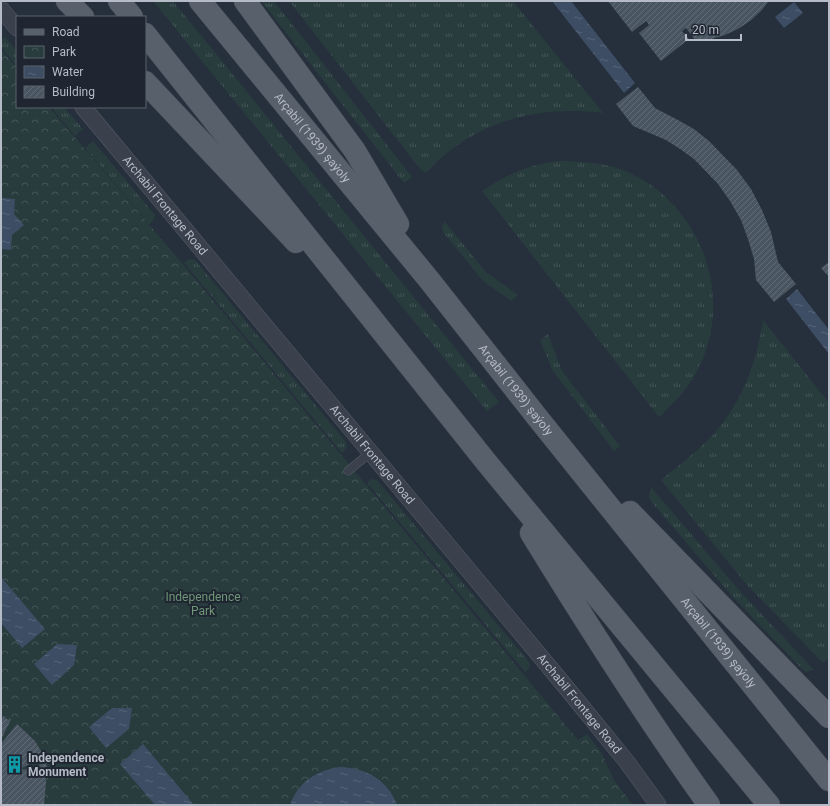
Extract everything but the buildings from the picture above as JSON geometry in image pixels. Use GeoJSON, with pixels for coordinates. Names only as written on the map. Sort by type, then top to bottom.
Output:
{"type":"FeatureCollection","features":[{"type":"Feature","properties":{"kind":"main road"},"geometry":{"type":"LineString","coordinates":[[68,1],[82,16]]}},
{"type":"Feature","properties":{"kind":"main road"},"geometry":{"type":"LineString","coordinates":[[119,1],[131,16]]}},
{"type":"Feature","properties":{"kind":"main road","name":"Arçabil (1939) şaýoly"},"geometry":{"type":"LineString","coordinates":[[200,1],[430,281],[537,417],[829,780]]}},
{"type":"Feature","properties":{"kind":"main road"},"geometry":{"type":"LineString","coordinates":[[245,1],[355,151],[430,281]]}},
{"type":"Feature","properties":{"kind":"main road"},"geometry":{"type":"LineString","coordinates":[[146,35],[487,463],[769,805]]}},
{"type":"Feature","properties":{"kind":"main road"},"geometry":{"type":"LineString","coordinates":[[146,83],[262,208],[382,330]]}},
{"type":"Feature","properties":{"kind":"main road"},"geometry":{"type":"LineString","coordinates":[[537,417],[829,717]]}},
{"type":"Feature","properties":{"kind":"main road"},"geometry":{"type":"LineString","coordinates":[[487,463],[587,625],[677,760],[709,805]]}},
{"type":"Feature","properties":{"kind":"street"},"geometry":{"type":"LineString","coordinates":[[1,9],[16,27]]}},
{"type":"Feature","properties":{"kind":"street","name":"Archabil Frontage Road"},"geometry":{"type":"LineString","coordinates":[[84,108],[598,725],[658,805]]}},
{"type":"Feature","properties":{"kind":"lane"},"geometry":{"type":"LineString","coordinates":[[348,471],[371,452]]}},
{"type":"Feature","properties":{"kind":"green space"},"geometry":{"type":"Polygon","coordinates":[[[153,1],[173,1],[499,402],[487,411],[153,1]]]}},
{"type":"Feature","properties":{"kind":"green space"},"geometry":{"type":"Polygon","coordinates":[[[261,1],[274,1],[412,177],[404,183],[261,1]]]}},
{"type":"Feature","properties":{"kind":"green space"},"geometry":{"type":"Polygon","coordinates":[[[289,1],[513,1],[603,113],[578,111],[554,112],[530,115],[507,121],[485,129],[464,141],[444,155],[426,173],[420,169],[289,1]]]}},
{"type":"Feature","properties":{"kind":"green space"},"geometry":{"type":"Polygon","coordinates":[[[5,37],[16,50],[16,65],[1,47],[1,40],[5,37]]]}},
{"type":"Feature","properties":{"kind":"green space","name":"Independence Park"},"geometry":{"type":"Polygon","coordinates":[[[1,49],[16,67],[16,108],[50,108],[182,263],[578,740],[587,734],[601,752],[614,780],[633,805],[1,805],[1,49]]]}},
{"type":"Feature","properties":{"kind":"green space"},"geometry":{"type":"Polygon","coordinates":[[[52,108],[65,108],[83,129],[75,136],[52,108]]]}},
{"type":"Feature","properties":{"kind":"green space"},"geometry":{"type":"Polygon","coordinates":[[[93,141],[155,215],[153,221],[149,224],[85,148],[93,141]]]}},
{"type":"Feature","properties":{"kind":"green space"},"geometry":{"type":"Polygon","coordinates":[[[557,161],[602,164],[617,168],[645,181],[669,201],[689,224],[703,252],[711,281],[713,311],[709,342],[697,371],[685,390],[659,417],[482,191],[509,175],[526,168],[557,161]]]}},
{"type":"Feature","properties":{"kind":"green space"},"geometry":{"type":"Polygon","coordinates":[[[445,222],[486,272],[518,295],[511,301],[483,281],[443,232],[442,226],[445,222]]]}},
{"type":"Feature","properties":{"kind":"green space"},"geometry":{"type":"Polygon","coordinates":[[[189,259],[195,260],[346,442],[347,447],[342,453],[184,263],[189,259]]]}},
{"type":"Feature","properties":{"kind":"green space"},"geometry":{"type":"Polygon","coordinates":[[[763,320],[829,403],[829,658],[823,663],[747,585],[661,480],[705,443],[717,430],[736,402],[751,371],[763,320]]]}},
{"type":"Feature","properties":{"kind":"green space"},"geometry":{"type":"Polygon","coordinates":[[[548,334],[562,371],[620,446],[614,451],[553,371],[540,340],[548,334]]]}},
{"type":"Feature","properties":{"kind":"green space"},"geometry":{"type":"Polygon","coordinates":[[[371,479],[377,480],[529,662],[529,669],[525,672],[367,483],[371,479]]]}},
{"type":"Feature","properties":{"kind":"green space"},"geometry":{"type":"Polygon","coordinates":[[[651,487],[738,589],[814,670],[806,672],[803,670],[731,595],[650,500],[649,496],[651,487]]]}},
{"type":"Feature","properties":{"kind":"water"},"geometry":{"type":"Polygon","coordinates":[[[552,1],[571,1],[635,83],[624,93],[552,1]]]}},
{"type":"Feature","properties":{"kind":"water"},"geometry":{"type":"Polygon","coordinates":[[[794,2],[803,13],[784,28],[775,17],[794,2]]]}},
{"type":"Feature","properties":{"kind":"water"},"geometry":{"type":"Polygon","coordinates":[[[1,198],[15,199],[14,214],[24,225],[12,235],[11,250],[1,249],[1,198]]]}},
{"type":"Feature","properties":{"kind":"water"},"geometry":{"type":"Polygon","coordinates":[[[797,289],[829,330],[829,354],[786,299],[797,289]]]}},
{"type":"Feature","properties":{"kind":"water"},"geometry":{"type":"Polygon","coordinates":[[[1,577],[45,629],[22,648],[1,623],[1,577]]]}},
{"type":"Feature","properties":{"kind":"water"},"geometry":{"type":"Polygon","coordinates":[[[57,644],[77,645],[74,665],[52,685],[34,664],[57,644]]]}},
{"type":"Feature","properties":{"kind":"water"},"geometry":{"type":"Polygon","coordinates":[[[112,708],[132,708],[129,729],[106,748],[89,727],[112,708]]]}},
{"type":"Feature","properties":{"kind":"water"},"geometry":{"type":"Polygon","coordinates":[[[143,744],[194,805],[155,805],[120,764],[143,744]]]}},
{"type":"Feature","properties":{"kind":"water"},"geometry":{"type":"Polygon","coordinates":[[[340,767],[359,770],[375,777],[388,789],[397,805],[290,805],[298,790],[309,778],[324,771],[340,767]]]}},
{"type":"Feature","properties":{"kind":"place","name":"Independence Monument"},"geometry":{"type":"Point","coordinates":[15,765]}}]}
